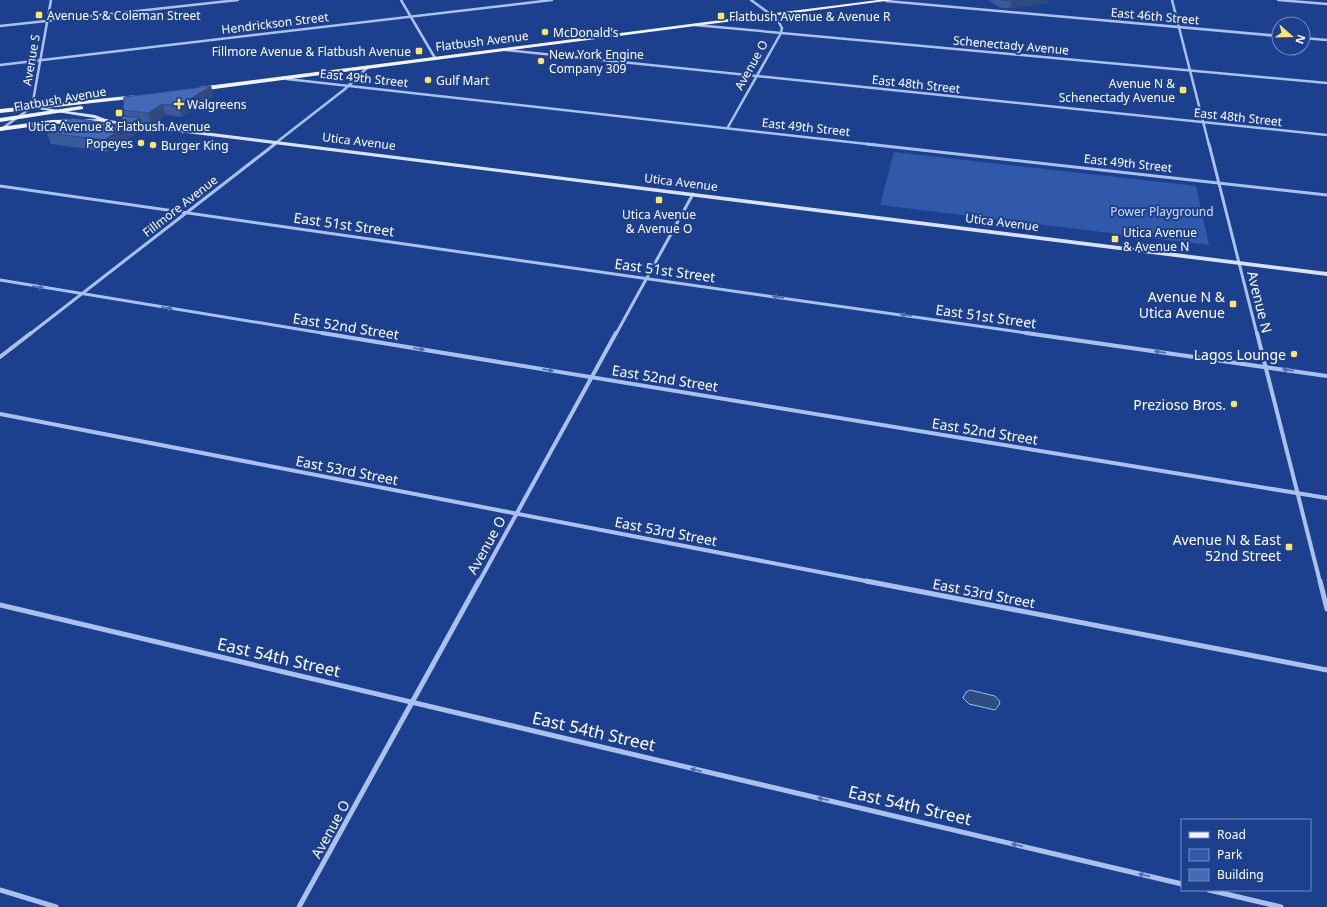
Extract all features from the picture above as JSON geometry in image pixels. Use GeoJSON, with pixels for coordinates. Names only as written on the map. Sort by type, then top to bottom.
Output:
{"type":"FeatureCollection","features":[{"type":"Feature","properties":{"kind":"main road","name":"Flatbush Avenue"},"geometry":{"type":"LineString","coordinates":[[192,90],[890,0]]}},
{"type":"Feature","properties":{"kind":"main road","name":"Flatbush Avenue"},"geometry":{"type":"LineString","coordinates":[[0,111],[146,96]]}},
{"type":"Feature","properties":{"kind":"main road","name":"Flatbush Avenue"},"geometry":{"type":"LineString","coordinates":[[0,120],[59,112],[124,99]]}},
{"type":"Feature","properties":{"kind":"main road","name":"Utica Avenue"},"geometry":{"type":"LineString","coordinates":[[32,107],[107,120],[277,142],[1327,274]]}},
{"type":"Feature","properties":{"kind":"main road"},"geometry":{"type":"LineString","coordinates":[[0,129],[52,122],[107,120]]}},
{"type":"Feature","properties":{"kind":"street","name":"Avenue S"},"geometry":{"type":"LineString","coordinates":[[0,129],[32,107],[51,0]]}},
{"type":"Feature","properties":{"kind":"street"},"geometry":{"type":"LineString","coordinates":[[0,26],[238,0]]}},
{"type":"Feature","properties":{"kind":"street"},"geometry":{"type":"LineString","coordinates":[[401,0],[436,58]]}},
{"type":"Feature","properties":{"kind":"street","name":"Hendrickson Street"},"geometry":{"type":"LineString","coordinates":[[0,65],[552,0]]}},
{"type":"Feature","properties":{"kind":"street","name":"Avenue O"},"geometry":{"type":"LineString","coordinates":[[728,128],[781,33],[782,28],[781,24],[751,0]]}},
{"type":"Feature","properties":{"kind":"street","name":"East 46th Street"},"geometry":{"type":"LineString","coordinates":[[886,0],[1271,35]]}},
{"type":"Feature","properties":{"kind":"street","name":"Avenue N"},"geometry":{"type":"LineString","coordinates":[[1172,0],[1327,609]]}},
{"type":"Feature","properties":{"kind":"street"},"geometry":{"type":"LineString","coordinates":[[1278,0],[1327,4]]}},
{"type":"Feature","properties":{"kind":"street","name":"Schenectady Avenue"},"geometry":{"type":"LineString","coordinates":[[694,25],[1327,83]]}},
{"type":"Feature","properties":{"kind":"street"},"geometry":{"type":"LineString","coordinates":[[1311,39],[1327,40]]}},
{"type":"Feature","properties":{"kind":"street","name":"East 48th Street"},"geometry":{"type":"LineString","coordinates":[[502,49],[756,77],[1327,135]]}},
{"type":"Feature","properties":{"kind":"street","name":"Fillmore Avenue"},"geometry":{"type":"LineString","coordinates":[[0,357],[349,86],[368,67]]}},
{"type":"Feature","properties":{"kind":"street","name":"East 49th Street"},"geometry":{"type":"LineString","coordinates":[[282,78],[1327,195]]}},
{"type":"Feature","properties":{"kind":"street","name":"East 51st Street"},"geometry":{"type":"LineString","coordinates":[[0,186],[1327,376]]}},
{"type":"Feature","properties":{"kind":"street","name":"Avenue O"},"geometry":{"type":"LineString","coordinates":[[299,907],[693,194]]}},
{"type":"Feature","properties":{"kind":"street","name":"East 52nd Street"},"geometry":{"type":"LineString","coordinates":[[0,280],[1327,498]]}},
{"type":"Feature","properties":{"kind":"street","name":"East 53rd Street"},"geometry":{"type":"LineString","coordinates":[[0,414],[1327,670]]}},
{"type":"Feature","properties":{"kind":"street","name":"East 54th Street"},"geometry":{"type":"LineString","coordinates":[[0,605],[1181,884]]}},
{"type":"Feature","properties":{"kind":"street"},"geometry":{"type":"LineString","coordinates":[[0,890],[56,907]]}},
{"type":"Feature","properties":{"kind":"street"},"geometry":{"type":"LineString","coordinates":[[1213,891],[1281,907]]}},
{"type":"Feature","properties":{"kind":"green space","name":"Power Playground"},"geometry":{"type":"Polygon","coordinates":[[[894,152],[1196,186],[1209,245],[880,205],[894,152]]]}},
{"type":"Feature","properties":{"kind":"shaded area"},"geometry":{"type":"Polygon","coordinates":[[[970,690],[995,696],[1000,702],[999,705],[995,710],[969,704],[963,698],[966,692],[970,690]]]}},
{"type":"Feature","properties":{"kind":"building"},"geometry":{"type":"Polygon","coordinates":[[[211,86],[179,106],[162,104],[148,113],[123,110],[124,97],[211,86]]]}},
{"type":"Feature","properties":{"kind":"building"},"geometry":{"type":"Polygon","coordinates":[[[122,116],[140,118],[104,140],[47,133],[72,118],[122,125],[122,116]]]}},
{"type":"Feature","properties":{"kind":"place","name":"Avenue S & Coleman Street"},"geometry":{"type":"Point","coordinates":[39,15]}},
{"type":"Feature","properties":{"kind":"place","name":"Flatbush Avenue & Avenue R"},"geometry":{"type":"Point","coordinates":[721,16]}},
{"type":"Feature","properties":{"kind":"place","name":"McDonald's"},"geometry":{"type":"Point","coordinates":[545,32]}},
{"type":"Feature","properties":{"kind":"place","name":"Fillmore Avenue & Flatbush Avenue"},"geometry":{"type":"Point","coordinates":[419,51]}},
{"type":"Feature","properties":{"kind":"place","name":"New York Engine Company 309"},"geometry":{"type":"Point","coordinates":[541,61]}},
{"type":"Feature","properties":{"kind":"place","name":"Gulf Mart"},"geometry":{"type":"Point","coordinates":[428,80]}},
{"type":"Feature","properties":{"kind":"place","name":"Avenue N & Schenectady Avenue"},"geometry":{"type":"Point","coordinates":[1183,90]}},
{"type":"Feature","properties":{"kind":"place","name":"Walgreens"},"geometry":{"type":"Point","coordinates":[179,104]}},
{"type":"Feature","properties":{"kind":"place","name":"Utica Avenue & Flatbush Avenue"},"geometry":{"type":"Point","coordinates":[119,113]}},
{"type":"Feature","properties":{"kind":"place","name":"Popeyes"},"geometry":{"type":"Point","coordinates":[141,143]}},
{"type":"Feature","properties":{"kind":"place","name":"Burger King"},"geometry":{"type":"Point","coordinates":[153,145]}},
{"type":"Feature","properties":{"kind":"place","name":"Utica Avenue & Avenue O"},"geometry":{"type":"Point","coordinates":[659,200]}},
{"type":"Feature","properties":{"kind":"place","name":"Utica Avenue & Avenue N"},"geometry":{"type":"Point","coordinates":[1115,239]}},
{"type":"Feature","properties":{"kind":"place","name":"Avenue N & Utica Avenue"},"geometry":{"type":"Point","coordinates":[1233,304]}},
{"type":"Feature","properties":{"kind":"place","name":"Lagos Lounge"},"geometry":{"type":"Point","coordinates":[1294,354]}},
{"type":"Feature","properties":{"kind":"place","name":"Prezioso Bros."},"geometry":{"type":"Point","coordinates":[1234,404]}},
{"type":"Feature","properties":{"kind":"place","name":"Avenue N & East 52nd Street"},"geometry":{"type":"Point","coordinates":[1289,547]}}]}
